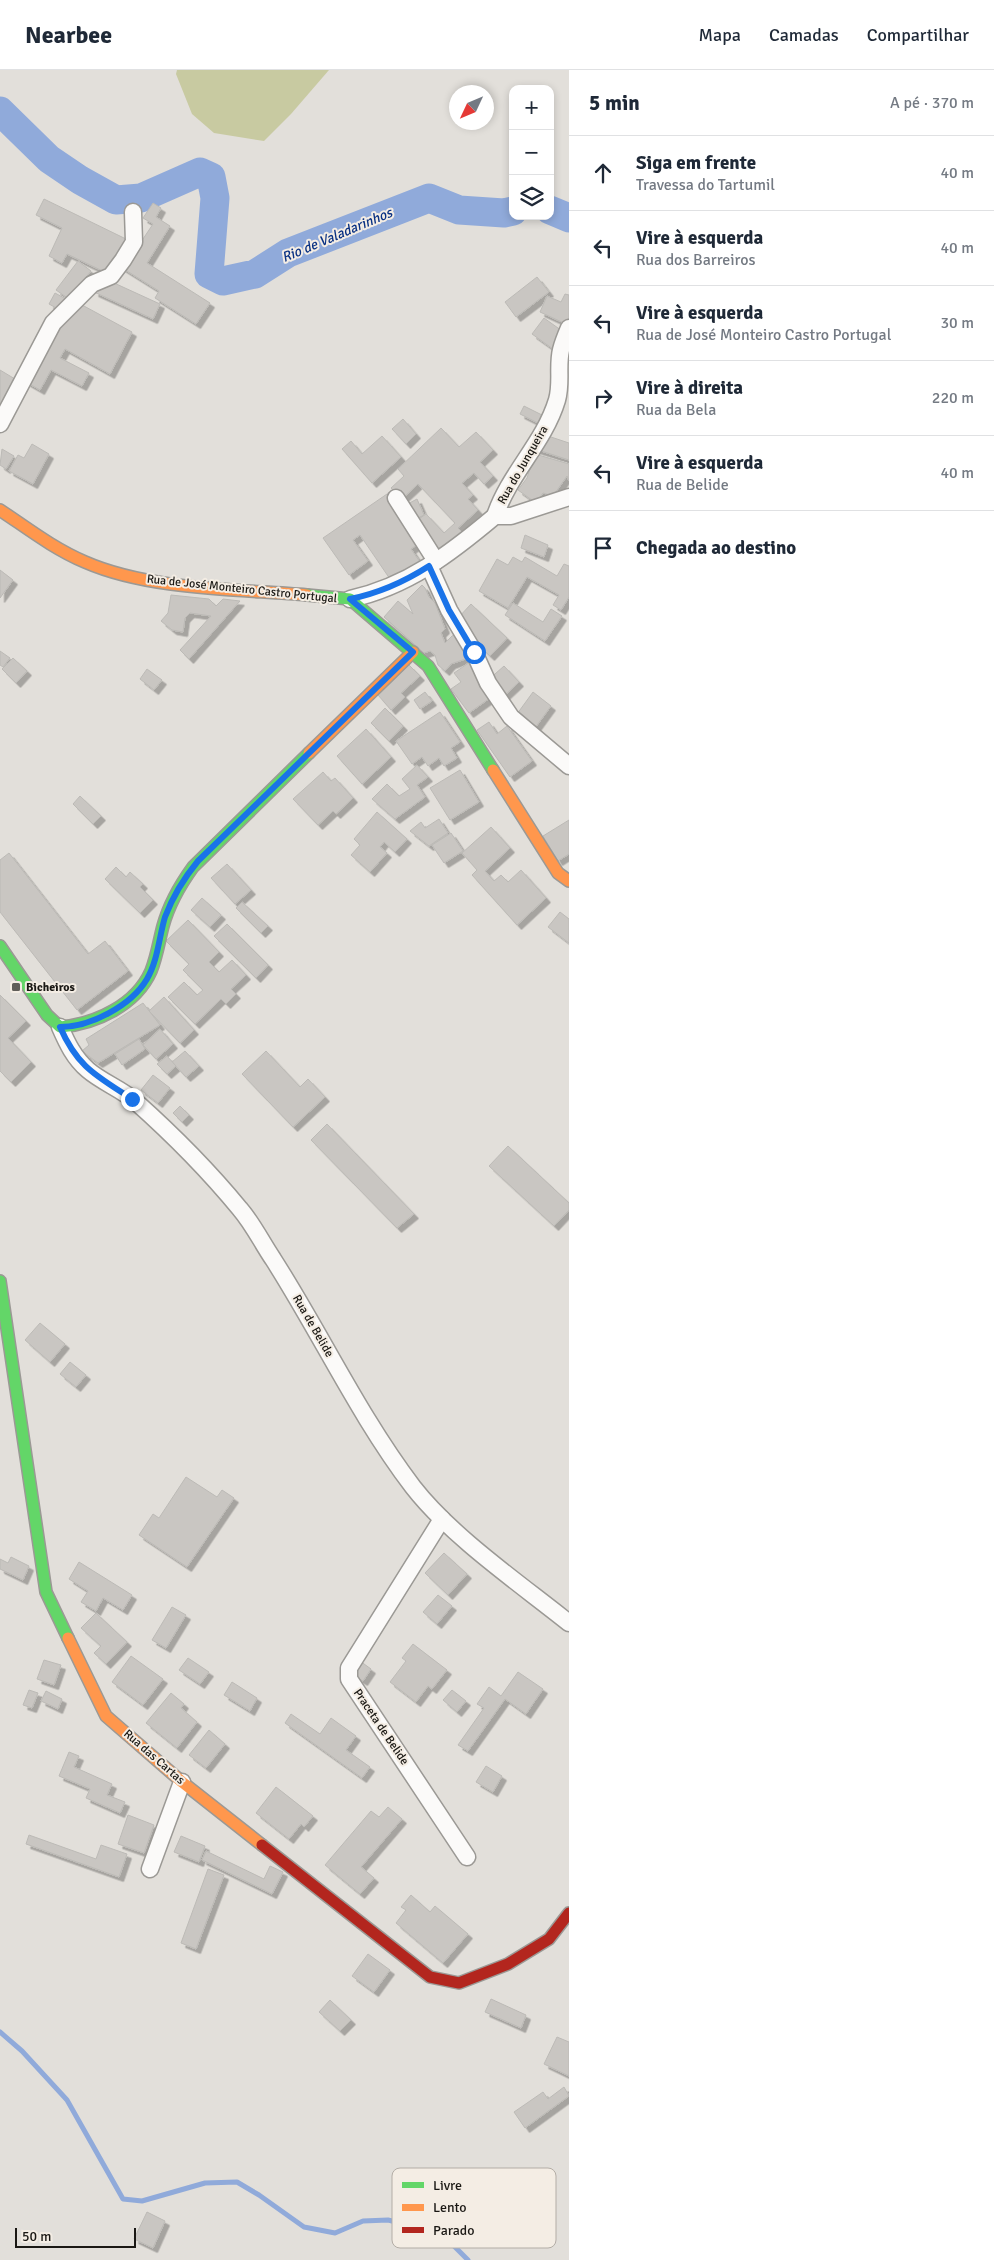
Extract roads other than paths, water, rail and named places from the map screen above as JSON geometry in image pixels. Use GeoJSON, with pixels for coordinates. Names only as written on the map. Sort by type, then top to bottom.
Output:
{"type":"FeatureCollection","features":[{"type":"Feature","properties":{"kind":"street"},"geometry":{"type":"LineString","coordinates":[[0,424],[53,323],[92,284],[111,276],[123,260],[134,242],[133,212]]}},
{"type":"Feature","properties":{"kind":"street","name":"Rua do Junqueira"},"geometry":{"type":"LineString","coordinates":[[495,516],[501,499],[542,436],[557,400],[560,384],[561,351],[569,328]]}},
{"type":"Feature","properties":{"kind":"street"},"geometry":{"type":"LineString","coordinates":[[350,599],[373,594],[396,585],[433,564],[454,550],[495,516],[512,516],[569,497]]}},
{"type":"Feature","properties":{"kind":"street"},"geometry":{"type":"LineString","coordinates":[[396,498],[433,564],[449,610],[474,652],[488,683],[511,717],[569,766]]}},
{"type":"Feature","properties":{"kind":"street","name":"Rua de José Monteiro Castro Portugal"},"geometry":{"type":"LineString","coordinates":[[0,510],[75,557],[126,576],[167,583],[350,599],[413,652],[439,680],[558,873],[569,882]]}},
{"type":"Feature","properties":{"kind":"street"},"geometry":{"type":"LineString","coordinates":[[0,946],[42,1008],[60,1027],[76,1027],[92,1022],[132,996],[146,980],[156,955],[165,917],[176,892],[198,861],[413,652]]}},
{"type":"Feature","properties":{"kind":"street","name":"Rua de Belide"},"geometry":{"type":"LineString","coordinates":[[60,1027],[69,1047],[79,1061],[89,1071],[132,1099],[184,1147],[241,1211],[287,1282],[371,1423],[413,1487],[442,1519],[497,1566],[569,1622]]}},
{"type":"Feature","properties":{"kind":"street","name":"Rua das Cartas"},"geometry":{"type":"LineString","coordinates":[[0,1281],[46,1592],[106,1716],[182,1782],[430,1978],[459,1983],[508,1964],[549,1939],[569,1914]]}},
{"type":"Feature","properties":{"kind":"street","name":"Praceta de Belide"},"geometry":{"type":"LineString","coordinates":[[442,1519],[349,1668],[349,1679],[467,1857]]}},
{"type":"Feature","properties":{"kind":"street"},"geometry":{"type":"LineString","coordinates":[[150,1869],[182,1782]]}},
{"type":"Feature","properties":{"kind":"waterway","name":"Rio de Valadarinhos"},"geometry":{"type":"LineString","coordinates":[[0,111],[49,159],[80,180],[116,200],[141,198],[200,172],[211,177],[215,198],[209,274],[223,281],[255,274],[288,253],[429,198],[459,210],[509,212]]}},
{"type":"Feature","properties":{"kind":"waterway","name":"Rio de Valadarinhos"},"geometry":{"type":"LineString","coordinates":[[554,212],[569,218]]}},
{"type":"Feature","properties":{"kind":"waterway"},"geometry":{"type":"LineString","coordinates":[[0,2032],[22,2051],[67,2100],[123,2199],[142,2201],[205,2183],[237,2182],[304,2227],[335,2233],[363,2221],[392,2221]]}},
{"type":"Feature","properties":{"kind":"waterway"},"geometry":{"type":"LineString","coordinates":[[456,2248],[468,2260]]}},
{"type":"Feature","properties":{"kind":"place","name":"Bicheiros"},"geometry":{"type":"Point","coordinates":[16,987]}}]}
